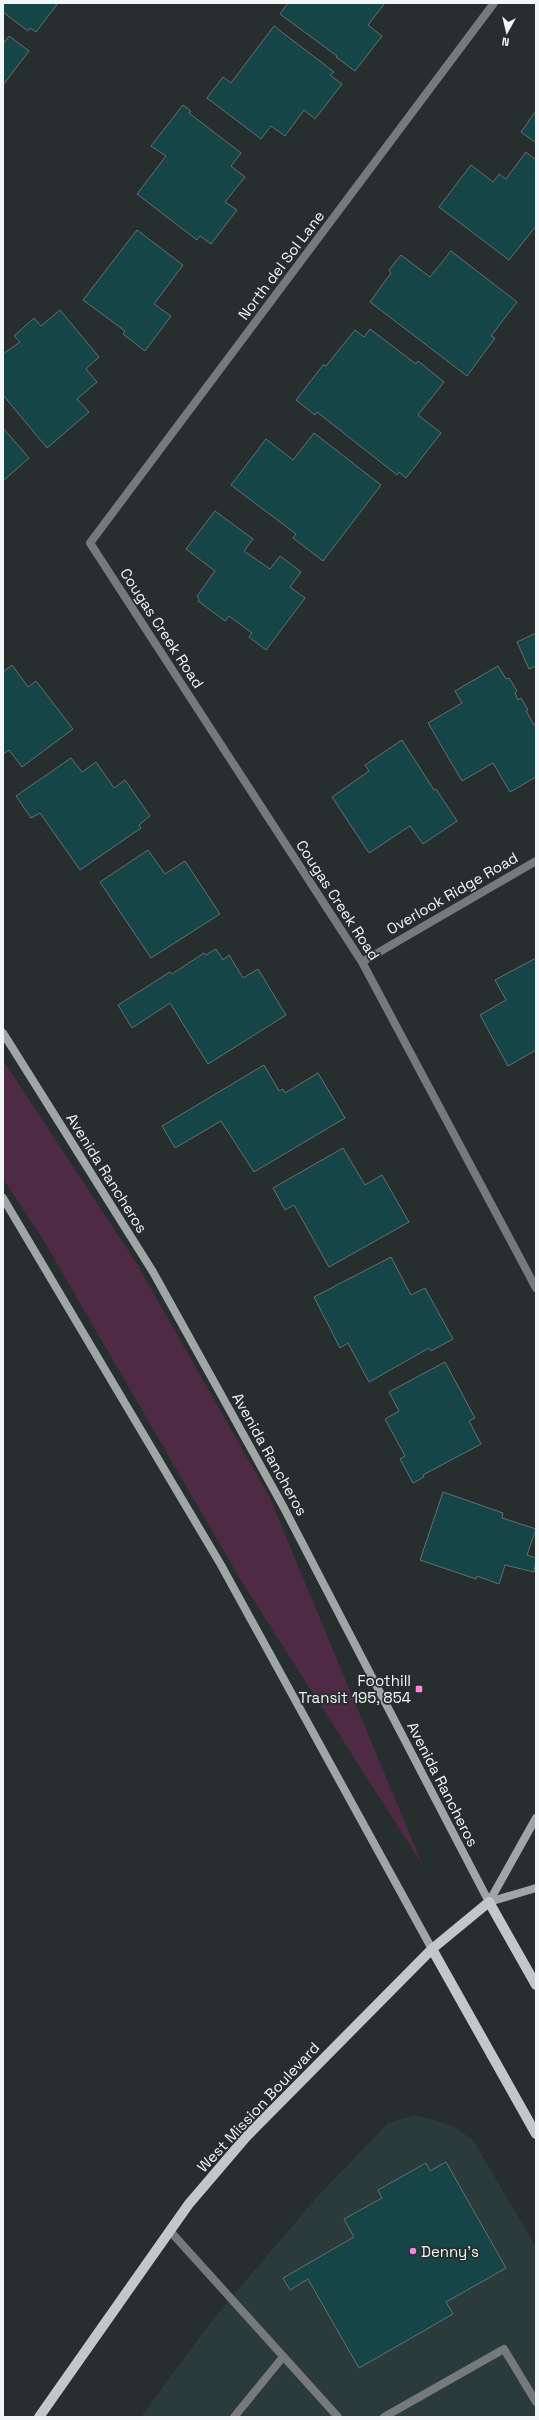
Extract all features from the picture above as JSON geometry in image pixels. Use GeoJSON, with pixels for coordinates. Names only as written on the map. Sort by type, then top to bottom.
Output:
{"type":"FeatureCollection","features":[{"type":"Feature","properties":{"kind":"main road","name":"Avenida Rancheros"},"geometry":{"type":"LineString","coordinates":[[3,1033],[157,1279],[284,1508],[488,1902]]}},
{"type":"Feature","properties":{"kind":"main road"},"geometry":{"type":"LineString","coordinates":[[3,1198],[221,1565],[432,1949],[536,2134]]}},
{"type":"Feature","properties":{"kind":"main road"},"geometry":{"type":"LineString","coordinates":[[488,1902],[536,1818]]}},
{"type":"Feature","properties":{"kind":"main road"},"geometry":{"type":"LineString","coordinates":[[488,1902],[536,1888]]}},
{"type":"Feature","properties":{"kind":"main road"},"geometry":{"type":"LineString","coordinates":[[488,1902],[536,1985]]}},
{"type":"Feature","properties":{"kind":"main road","name":"West Mission Boulevard"},"geometry":{"type":"LineString","coordinates":[[39,2417],[188,2205],[246,2137],[432,1949],[488,1902]]}},
{"type":"Feature","properties":{"kind":"street","name":"North del Sol Lane"},"geometry":{"type":"LineString","coordinates":[[90,544],[494,3]]}},
{"type":"Feature","properties":{"kind":"street","name":"Cougas Creek Road"},"geometry":{"type":"LineString","coordinates":[[90,544],[362,962],[536,1288]]}},
{"type":"Feature","properties":{"kind":"street","name":"Overlook Ridge Road"},"geometry":{"type":"LineString","coordinates":[[362,962],[536,861]]}},
{"type":"Feature","properties":{"kind":"street"},"geometry":{"type":"LineString","coordinates":[[170,2231],[338,2417]]}},
{"type":"Feature","properties":{"kind":"street"},"geometry":{"type":"LineString","coordinates":[[384,2417],[504,2349],[536,2402]]}},
{"type":"Feature","properties":{"kind":"street"},"geometry":{"type":"LineString","coordinates":[[234,2417],[283,2357]]}},
{"type":"Feature","properties":{"kind":"shaded area"},"geometry":{"type":"Polygon","coordinates":[[[3,1060],[137,1264],[269,1496],[423,1866],[240,1579],[41,1236],[3,1179],[3,1060]]]}},
{"type":"Feature","properties":{"kind":"shaded area"},"geometry":{"type":"Polygon","coordinates":[[[415,2115],[451,2125],[473,2140],[536,2247],[536,2417],[141,2417],[210,2323],[316,2198],[388,2123],[415,2115]]]}},
{"type":"Feature","properties":{"kind":"building"},"geometry":{"type":"Polygon","coordinates":[[[3,3],[58,3],[36,32],[30,28],[28,31],[3,12],[3,3]]]}},
{"type":"Feature","properties":{"kind":"building"},"geometry":{"type":"Polygon","coordinates":[[[288,3],[385,3],[368,25],[382,36],[355,71],[280,14],[288,3]]]}},
{"type":"Feature","properties":{"kind":"building"},"geometry":{"type":"Polygon","coordinates":[[[274,26],[334,72],[330,75],[342,84],[315,119],[304,110],[285,136],[271,126],[261,139],[207,98],[223,77],[231,83],[274,26]]]}},
{"type":"Feature","properties":{"kind":"building"},"geometry":{"type":"Polygon","coordinates":[[[9,36],[29,51],[3,85],[3,44],[9,36]]]}},
{"type":"Feature","properties":{"kind":"building"},"geometry":{"type":"Polygon","coordinates":[[[183,105],[191,111],[189,113],[241,153],[231,166],[245,177],[225,202],[237,210],[211,244],[200,236],[197,240],[137,194],[166,156],[151,146],[183,105]]]}},
{"type":"Feature","properties":{"kind":"building"},"geometry":{"type":"Polygon","coordinates":[[[536,111],[536,143],[521,132],[536,111]]]}},
{"type":"Feature","properties":{"kind":"building"},"geometry":{"type":"Polygon","coordinates":[[[526,152],[536,160],[536,226],[509,260],[439,207],[471,165],[493,182],[499,174],[506,179],[526,152]]]}},
{"type":"Feature","properties":{"kind":"building"},"geometry":{"type":"Polygon","coordinates":[[[137,230],[183,265],[154,304],[171,316],[145,351],[123,334],[125,331],[83,300],[137,230]]]}},
{"type":"Feature","properties":{"kind":"building"},"geometry":{"type":"Polygon","coordinates":[[[451,251],[517,302],[491,336],[495,338],[467,376],[370,302],[391,273],[389,270],[401,255],[430,277],[451,251]]]}},
{"type":"Feature","properties":{"kind":"building"},"geometry":{"type":"Polygon","coordinates":[[[60,310],[99,357],[86,369],[97,382],[77,399],[89,412],[47,448],[3,395],[3,354],[20,342],[14,336],[34,318],[41,326],[60,310]]]}},
{"type":"Feature","properties":{"kind":"building"},"geometry":{"type":"Polygon","coordinates":[[[370,329],[416,364],[418,361],[444,382],[418,415],[441,433],[406,478],[399,472],[397,475],[317,412],[315,415],[296,400],[323,365],[326,366],[355,330],[364,337],[370,329]]]}},
{"type":"Feature","properties":{"kind":"building"},"geometry":{"type":"Polygon","coordinates":[[[3,428],[29,458],[3,481],[3,428]]]}},
{"type":"Feature","properties":{"kind":"building"},"geometry":{"type":"Polygon","coordinates":[[[314,433],[381,485],[323,561],[293,538],[296,534],[231,485],[266,439],[293,460],[314,433]]]}},
{"type":"Feature","properties":{"kind":"building"},"geometry":{"type":"Polygon","coordinates":[[[215,511],[253,539],[244,551],[270,569],[280,556],[301,572],[290,587],[305,598],[266,650],[249,637],[252,633],[229,616],[225,621],[198,601],[199,599],[197,596],[215,571],[186,549],[215,511]]]}},
{"type":"Feature","properties":{"kind":"building"},"geometry":{"type":"Polygon","coordinates":[[[536,633],[536,666],[529,669],[517,642],[536,633]]]}},
{"type":"Feature","properties":{"kind":"building"},"geometry":{"type":"Polygon","coordinates":[[[12,665],[28,687],[36,681],[73,729],[22,767],[9,750],[3,754],[3,672],[12,665]]]}},
{"type":"Feature","properties":{"kind":"building"},"geometry":{"type":"Polygon","coordinates":[[[498,666],[506,679],[509,678],[517,691],[515,693],[518,700],[521,698],[534,725],[536,724],[536,777],[510,792],[493,763],[462,781],[428,723],[462,703],[455,691],[498,666]]]}},
{"type":"Feature","properties":{"kind":"building"},"geometry":{"type":"Polygon","coordinates":[[[402,740],[434,790],[436,789],[457,821],[423,844],[410,826],[369,853],[332,797],[369,771],[365,765],[402,740]]]}},
{"type":"Feature","properties":{"kind":"building"},"geometry":{"type":"Polygon","coordinates":[[[71,758],[82,772],[96,762],[114,788],[125,780],[150,816],[139,825],[141,828],[80,870],[40,813],[31,818],[16,796],[71,758]]]}},
{"type":"Feature","properties":{"kind":"building"},"geometry":{"type":"Polygon","coordinates":[[[148,850],[165,874],[185,861],[220,914],[151,958],[100,882],[148,850]]]}},
{"type":"Feature","properties":{"kind":"building"},"geometry":{"type":"Polygon","coordinates":[[[216,949],[223,960],[229,955],[243,978],[258,969],[286,1015],[208,1064],[170,1003],[132,1028],[118,1005],[170,972],[172,974],[204,953],[206,955],[216,949]]]}},
{"type":"Feature","properties":{"kind":"building"},"geometry":{"type":"Polygon","coordinates":[[[536,958],[536,1050],[508,1066],[480,1015],[506,1000],[495,980],[536,958]]]}},
{"type":"Feature","properties":{"kind":"building"},"geometry":{"type":"Polygon","coordinates":[[[264,1065],[279,1091],[283,1089],[285,1093],[318,1073],[345,1118],[254,1172],[221,1121],[175,1148],[162,1126],[264,1065]]]}},
{"type":"Feature","properties":{"kind":"building"},"geometry":{"type":"Polygon","coordinates":[[[343,1148],[365,1185],[382,1175],[409,1222],[329,1267],[294,1205],[285,1210],[273,1188],[343,1148]]]}},
{"type":"Feature","properties":{"kind":"building"},"geometry":{"type":"Polygon","coordinates":[[[391,1257],[411,1295],[425,1288],[453,1339],[431,1351],[429,1348],[369,1382],[348,1343],[340,1348],[314,1297],[391,1257]]]}},
{"type":"Feature","properties":{"kind":"building"},"geometry":{"type":"Polygon","coordinates":[[[445,1362],[475,1418],[469,1421],[481,1444],[423,1475],[424,1477],[413,1483],[400,1459],[405,1456],[385,1419],[399,1411],[389,1392],[445,1362]]]}},
{"type":"Feature","properties":{"kind":"building"},"geometry":{"type":"Polygon","coordinates":[[[443,1492],[503,1513],[502,1518],[536,1529],[527,1555],[536,1558],[534,1572],[505,1565],[499,1584],[477,1576],[476,1579],[420,1560],[443,1492]]]}},
{"type":"Feature","properties":{"kind":"building","name":"Denny's"},"geometry":{"type":"Polygon","coordinates":[[[446,2162],[506,2268],[446,2302],[453,2314],[359,2368],[308,2279],[290,2290],[283,2278],[354,2237],[344,2219],[382,2198],[378,2190],[426,2163],[430,2171],[446,2162]]]}},
{"type":"Feature","properties":{"kind":"place","name":"Foothill Transit 195, 854"},"geometry":{"type":"Point","coordinates":[419,1689]}},
{"type":"Feature","properties":{"kind":"place","name":"Denny's"},"geometry":{"type":"Point","coordinates":[413,2251]}}]}
